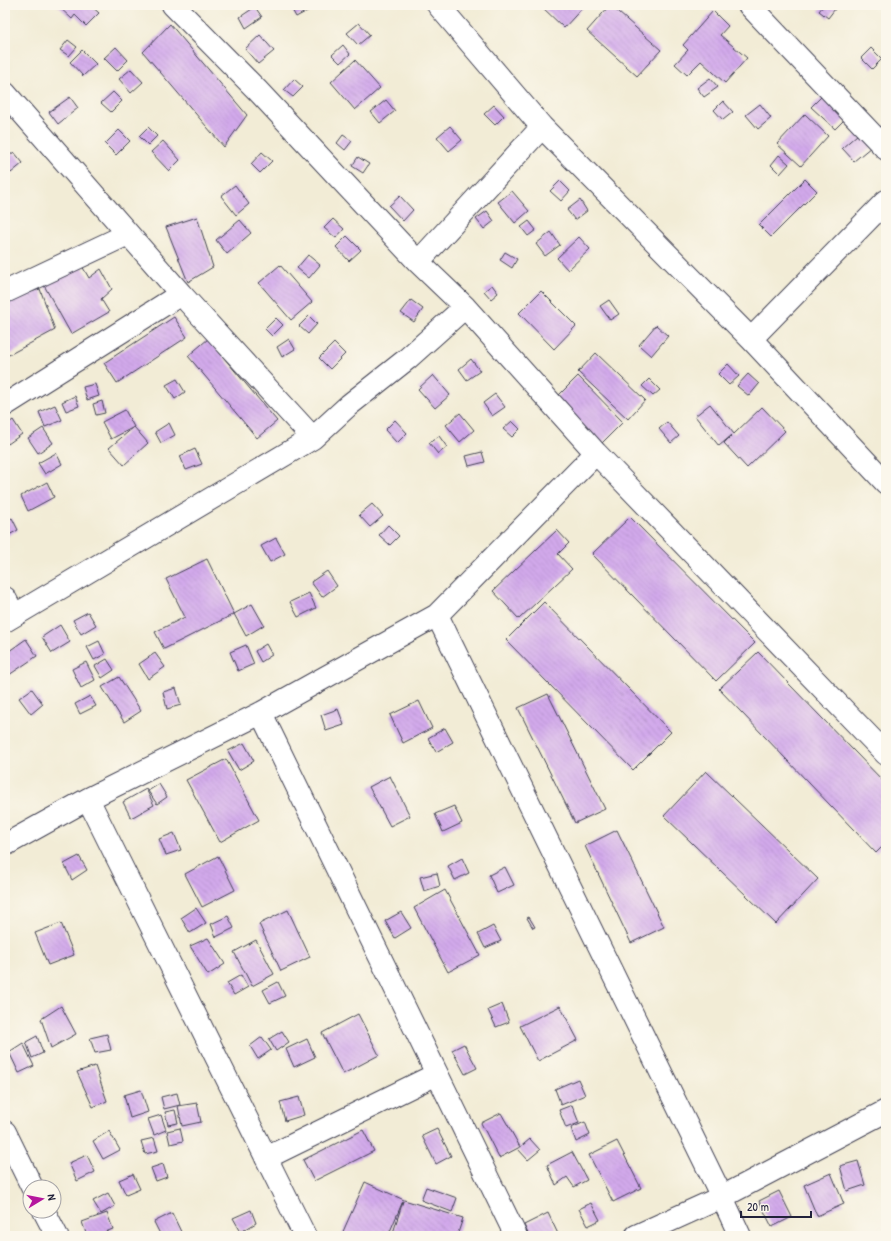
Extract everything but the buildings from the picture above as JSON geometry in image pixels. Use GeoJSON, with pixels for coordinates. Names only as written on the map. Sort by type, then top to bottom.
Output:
{"type":"FeatureCollection","features":[{"type":"Feature","properties":{"kind":"street"},"geometry":{"type":"LineString","coordinates":[[173,5],[258,91],[418,262],[465,307],[596,453],[886,754]]}},
{"type":"Feature","properties":{"kind":"street"},"geometry":{"type":"LineString","coordinates":[[438,5],[542,127],[751,339],[886,483]]}},
{"type":"Feature","properties":{"kind":"street"},"geometry":{"type":"LineString","coordinates":[[749,5],[886,149]]}},
{"type":"Feature","properties":{"kind":"street"},"geometry":{"type":"LineString","coordinates":[[5,93],[181,294],[312,438]]}},
{"type":"Feature","properties":{"kind":"street"},"geometry":{"type":"LineString","coordinates":[[418,262],[542,127]]}},
{"type":"Feature","properties":{"kind":"street"},"geometry":{"type":"LineString","coordinates":[[751,339],[886,201]]}},
{"type":"Feature","properties":{"kind":"street"},"geometry":{"type":"LineString","coordinates":[[5,292],[128,234]]}},
{"type":"Feature","properties":{"kind":"street"},"geometry":{"type":"LineString","coordinates":[[5,405],[181,294]]}},
{"type":"Feature","properties":{"kind":"street"},"geometry":{"type":"LineString","coordinates":[[8,611],[312,438],[349,405],[407,359],[465,307]]}},
{"type":"Feature","properties":{"kind":"street"},"geometry":{"type":"LineString","coordinates":[[5,845],[88,799],[261,713],[437,615],[596,453]]}},
{"type":"Feature","properties":{"kind":"street"},"geometry":{"type":"LineString","coordinates":[[437,615],[740,1236]]}},
{"type":"Feature","properties":{"kind":"street"},"geometry":{"type":"LineString","coordinates":[[261,713],[516,1236]]}},
{"type":"Feature","properties":{"kind":"street"},"geometry":{"type":"LineString","coordinates":[[88,799],[305,1236]]}},
{"type":"Feature","properties":{"kind":"street"},"geometry":{"type":"LineString","coordinates":[[266,1158],[437,1074]]}},
{"type":"Feature","properties":{"kind":"street"},"geometry":{"type":"LineString","coordinates":[[636,1236],[722,1197],[886,1111]]}},
{"type":"Feature","properties":{"kind":"street"},"geometry":{"type":"LineString","coordinates":[[5,1132],[28,1179]]}},
{"type":"Feature","properties":{"kind":"street"},"geometry":{"type":"LineString","coordinates":[[48,1219],[57,1236]]}}]}
